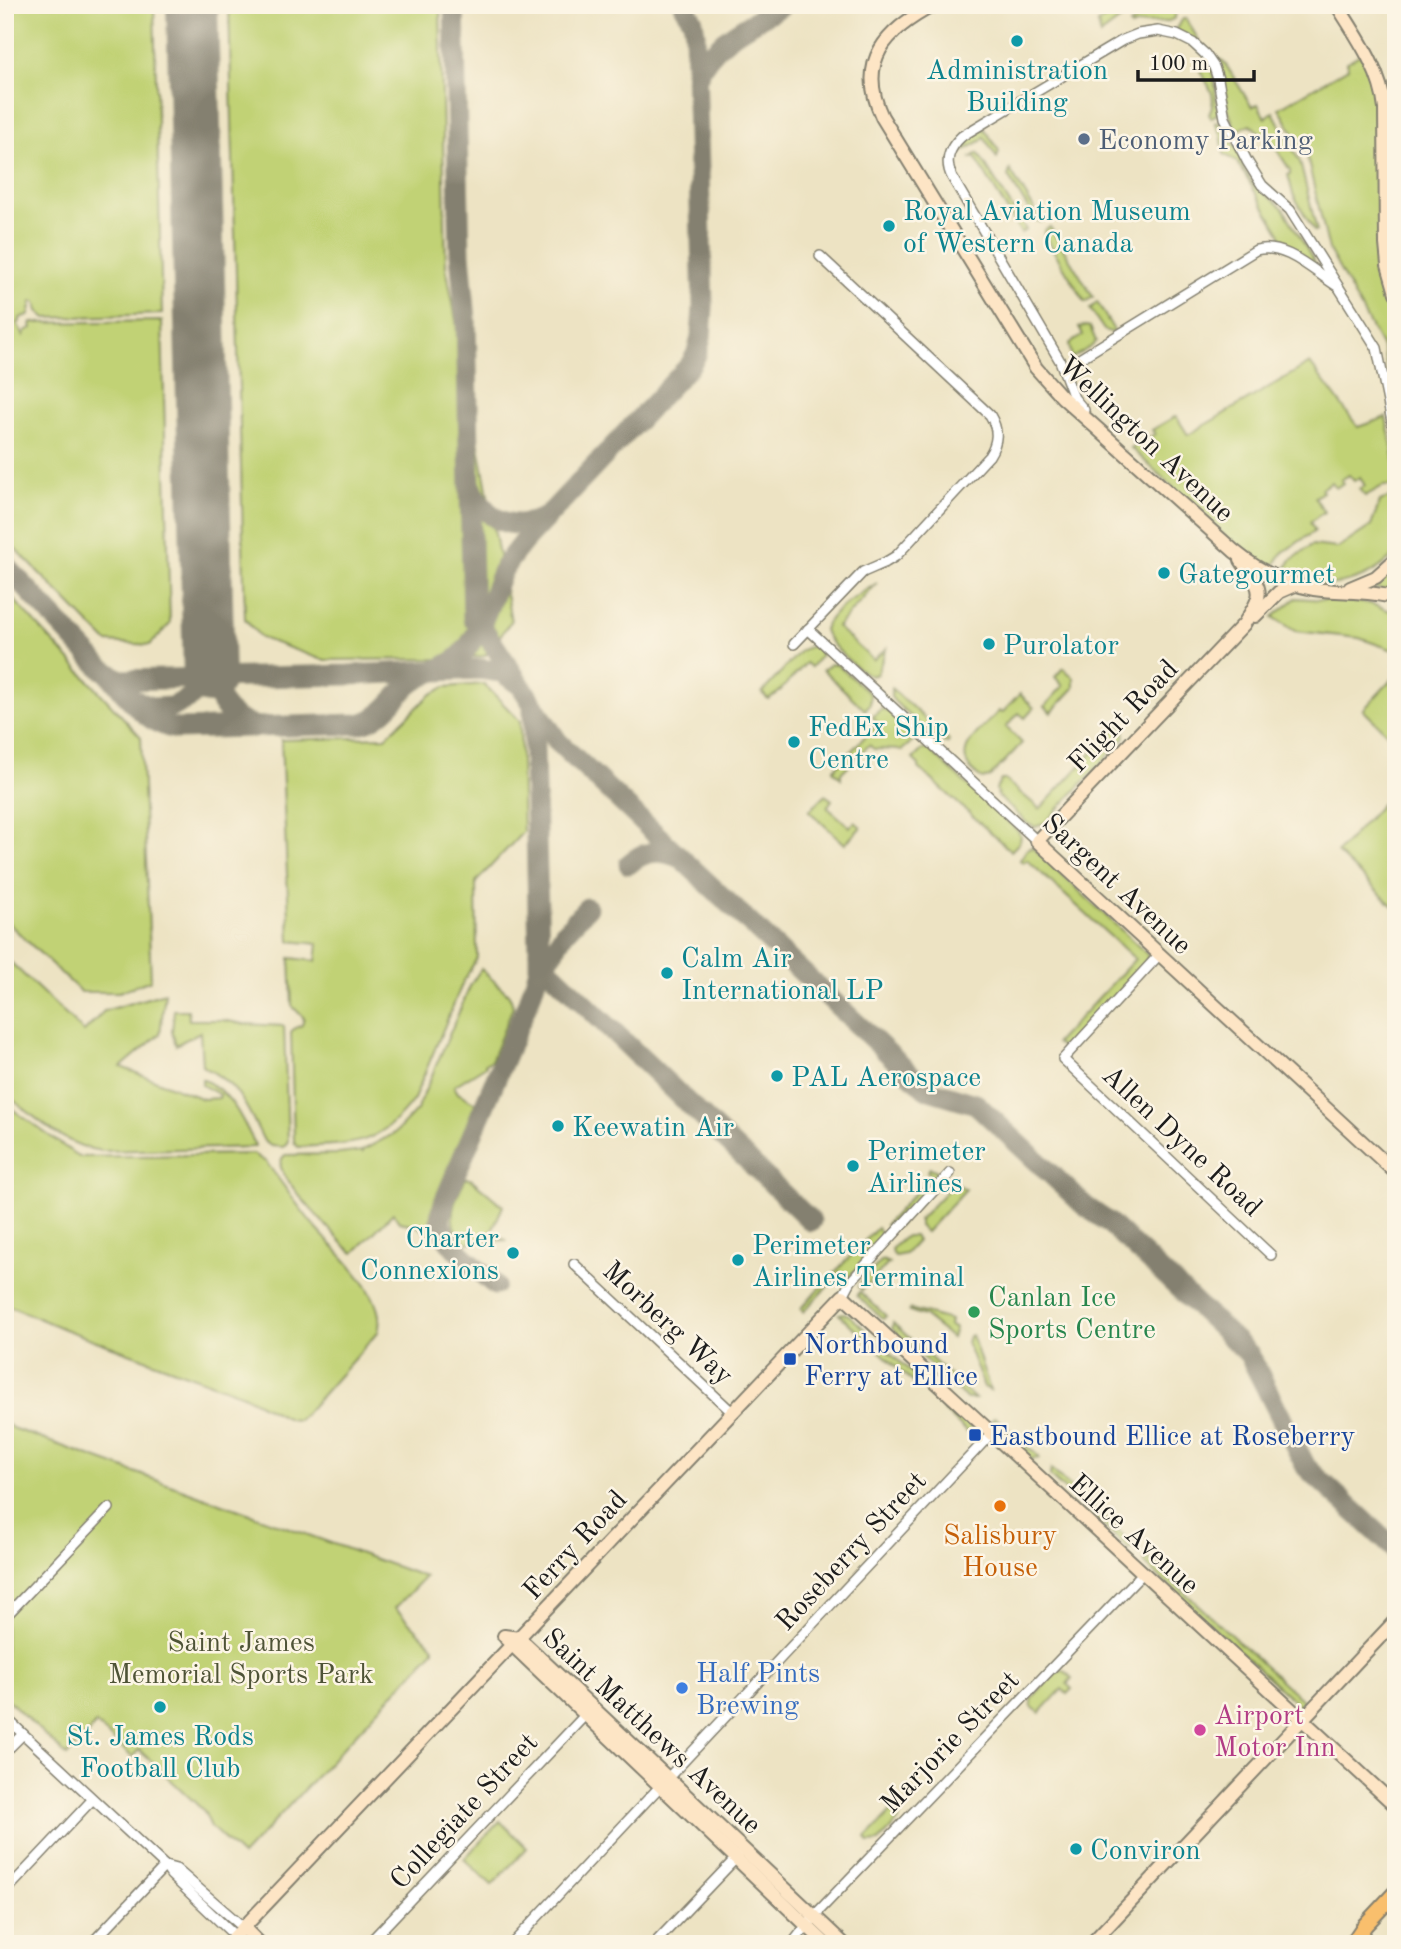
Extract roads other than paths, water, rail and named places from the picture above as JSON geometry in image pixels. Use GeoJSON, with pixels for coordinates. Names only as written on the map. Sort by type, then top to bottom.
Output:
{"type":"FeatureCollection","features":[{"type":"Feature","properties":{"kind":"main road","name":"Wellington Avenue"},"geometry":{"type":"LineString","coordinates":[[934,5],[901,25],[882,46],[874,64],[872,84],[877,106],[1036,368],[1053,388],[1234,551],[1263,571],[1295,585],[1374,593],[1396,598]]}},
{"type":"Feature","properties":{"kind":"main road"},"geometry":{"type":"LineString","coordinates":[[1337,5],[1365,50],[1383,93],[1386,244],[1388,265],[1396,293]]}},
{"type":"Feature","properties":{"kind":"main road"},"geometry":{"type":"LineString","coordinates":[[1234,551],[1254,578],[1260,593],[1244,624]]}},
{"type":"Feature","properties":{"kind":"main road"},"geometry":{"type":"LineString","coordinates":[[1343,590],[1376,577],[1396,559]]}},
{"type":"Feature","properties":{"kind":"main road"},"geometry":{"type":"LineString","coordinates":[[1244,624],[1279,592],[1295,585]]}},
{"type":"Feature","properties":{"kind":"main road","name":"Flight Road"},"geometry":{"type":"LineString","coordinates":[[1037,841],[1244,624]]}},
{"type":"Feature","properties":{"kind":"main road","name":"Sargent Avenue"},"geometry":{"type":"LineString","coordinates":[[1037,841],[1396,1174]]}},
{"type":"Feature","properties":{"kind":"main road","name":"Ferry Road"},"geometry":{"type":"LineString","coordinates":[[237,1938],[843,1296]]}},
{"type":"Feature","properties":{"kind":"main road","name":"Ellice Avenue"},"geometry":{"type":"LineString","coordinates":[[843,1296],[1396,1806]]}},
{"type":"Feature","properties":{"kind":"main road"},"geometry":{"type":"LineString","coordinates":[[1091,1944],[1396,1620]]}},
{"type":"Feature","properties":{"kind":"main road","name":"Saint Matthews Avenue"},"geometry":{"type":"LineString","coordinates":[[515,1642],[811,1922],[844,1944]]}},
{"type":"Feature","properties":{"kind":"main road"},"geometry":{"type":"LineString","coordinates":[[1352,1944],[1365,1925],[1396,1892]]}},
{"type":"Feature","properties":{"kind":"main road","name":"Saint Matthews Avenue"},"geometry":{"type":"LineString","coordinates":[[811,1922],[826,1944]]}},
{"type":"Feature","properties":{"kind":"main road"},"geometry":{"type":"LineString","coordinates":[[237,1938],[260,1944]]}},
{"type":"Feature","properties":{"kind":"street"},"geometry":{"type":"LineString","coordinates":[[1098,428],[1074,398],[1060,361],[952,177],[948,158],[954,143],[966,134],[1110,46],[1138,34],[1158,31],[1183,37],[1202,51],[1217,74],[1224,118],[1247,161],[1262,185],[1290,210],[1316,247],[1377,348],[1396,441]]}},
{"type":"Feature","properties":{"kind":"street"},"geometry":{"type":"LineString","coordinates":[[1068,379],[1070,367],[1076,361],[1259,249],[1283,251],[1341,289]]}},
{"type":"Feature","properties":{"kind":"street"},"geometry":{"type":"LineString","coordinates":[[794,644],[863,572],[896,556],[989,456],[995,446],[997,431],[985,410],[820,256]]}},
{"type":"Feature","properties":{"kind":"street","name":"Sargent Avenue"},"geometry":{"type":"LineString","coordinates":[[808,629],[1037,841]]}},
{"type":"Feature","properties":{"kind":"street","name":"Allen Dyne Road"},"geometry":{"type":"LineString","coordinates":[[1159,955],[1063,1059],[1271,1255]]}},
{"type":"Feature","properties":{"kind":"street","name":"Ferry Road"},"geometry":{"type":"LineString","coordinates":[[843,1296],[851,1281],[950,1173]]}},
{"type":"Feature","properties":{"kind":"street","name":"Morberg Way"},"geometry":{"type":"LineString","coordinates":[[573,1264],[733,1413]]}},
{"type":"Feature","properties":{"kind":"street","name":"Roseberry Street"},"geometry":{"type":"LineString","coordinates":[[512,1944],[991,1434]]}},
{"type":"Feature","properties":{"kind":"street"},"geometry":{"type":"LineString","coordinates":[[5,1617],[109,1508]]}},
{"type":"Feature","properties":{"kind":"street","name":"Marjorie Street"},"geometry":{"type":"LineString","coordinates":[[792,1944],[1143,1573]]}},
{"type":"Feature","properties":{"kind":"street","name":"Collegiate Street"},"geometry":{"type":"LineString","coordinates":[[368,1944],[588,1711]]}},
{"type":"Feature","properties":{"kind":"street"},"geometry":{"type":"LineString","coordinates":[[5,1717],[165,1866],[171,1875],[237,1938]]}},
{"type":"Feature","properties":{"kind":"street"},"geometry":{"type":"LineString","coordinates":[[5,1752],[23,1734]]}},
{"type":"Feature","properties":{"kind":"street"},"geometry":{"type":"LineString","coordinates":[[5,1892],[92,1800]]}},
{"type":"Feature","properties":{"kind":"street"},"geometry":{"type":"LineString","coordinates":[[654,1944],[739,1854]]}},
{"type":"Feature","properties":{"kind":"street"},"geometry":{"type":"LineString","coordinates":[[91,1944],[165,1866]]}},
{"type":"Feature","properties":{"kind":"street"},"geometry":{"type":"LineString","coordinates":[[1343,1944],[1365,1925]]}},
{"type":"Feature","properties":{"kind":"place","name":"Administration Building"},"geometry":{"type":"Point","coordinates":[1017,41]}},
{"type":"Feature","properties":{"kind":"place","name":"Economy Parking"},"geometry":{"type":"Point","coordinates":[1084,139]}},
{"type":"Feature","properties":{"kind":"place","name":"Royal Aviation Museum of Western Canada"},"geometry":{"type":"Point","coordinates":[889,226]}},
{"type":"Feature","properties":{"kind":"place","name":"Gategourmet"},"geometry":{"type":"Point","coordinates":[1164,573]}},
{"type":"Feature","properties":{"kind":"place","name":"Purolator"},"geometry":{"type":"Point","coordinates":[989,644]}},
{"type":"Feature","properties":{"kind":"place","name":"FedEx Ship Centre"},"geometry":{"type":"Point","coordinates":[794,742]}},
{"type":"Feature","properties":{"kind":"place","name":"Calm Air International LP"},"geometry":{"type":"Point","coordinates":[667,973]}},
{"type":"Feature","properties":{"kind":"place","name":"PAL Aerospace"},"geometry":{"type":"Point","coordinates":[777,1076]}},
{"type":"Feature","properties":{"kind":"place","name":"Keewatin Air"},"geometry":{"type":"Point","coordinates":[558,1126]}},
{"type":"Feature","properties":{"kind":"place","name":"Perimeter Airlines"},"geometry":{"type":"Point","coordinates":[853,1166]}},
{"type":"Feature","properties":{"kind":"place","name":"Charter Connexions"},"geometry":{"type":"Point","coordinates":[513,1253]}},
{"type":"Feature","properties":{"kind":"place","name":"Perimeter Airlines Terminal"},"geometry":{"type":"Point","coordinates":[738,1260]}},
{"type":"Feature","properties":{"kind":"place","name":"Canlan Ice Sports Centre"},"geometry":{"type":"Point","coordinates":[974,1312]}},
{"type":"Feature","properties":{"kind":"place","name":"Northbound Ferry at Ellice"},"geometry":{"type":"Point","coordinates":[790,1359]}},
{"type":"Feature","properties":{"kind":"place","name":"Eastbound Ellice at Roseberry"},"geometry":{"type":"Point","coordinates":[975,1435]}},
{"type":"Feature","properties":{"kind":"place","name":"Salisbury House"},"geometry":{"type":"Point","coordinates":[1000,1506]}},
{"type":"Feature","properties":{"kind":"place","name":"Half Pints Brewing"},"geometry":{"type":"Point","coordinates":[682,1688]}},
{"type":"Feature","properties":{"kind":"place","name":"St. James Rods Football Club"},"geometry":{"type":"Point","coordinates":[160,1707]}},
{"type":"Feature","properties":{"kind":"place","name":"Airport Motor Inn"},"geometry":{"type":"Point","coordinates":[1200,1730]}},
{"type":"Feature","properties":{"kind":"place","name":"Conviron"},"geometry":{"type":"Point","coordinates":[1076,1849]}},
{"type":"Feature","properties":{"kind":"park label","name":"Saint James Memorial Sports Park"},"geometry":{"type":"Point","coordinates":[241,1657]}}]}
